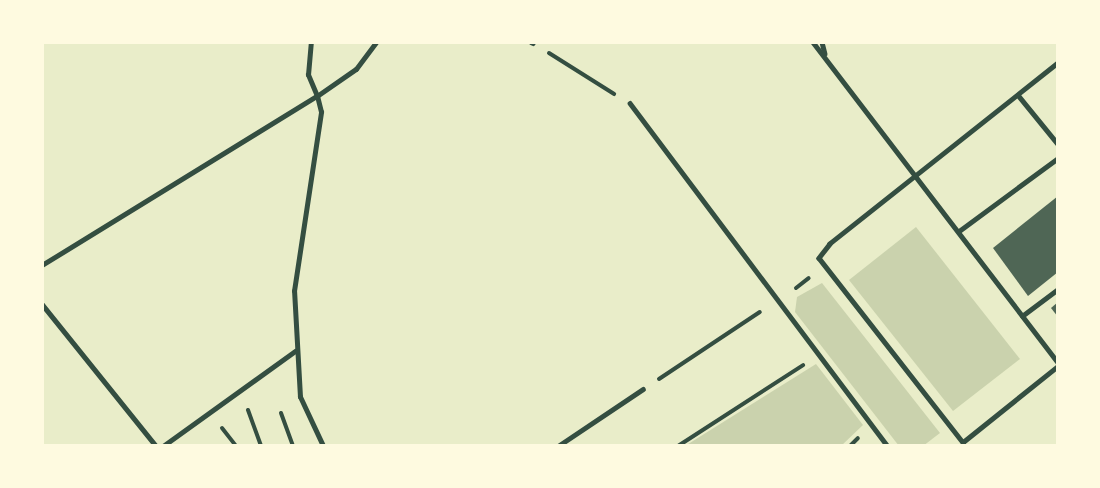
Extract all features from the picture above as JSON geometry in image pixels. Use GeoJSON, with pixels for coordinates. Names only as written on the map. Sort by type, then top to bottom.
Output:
{"type":"FeatureCollection","features":[{"type":"Feature","properties":{"kind":"lane"},"geometry":{"type":"LineString","coordinates":[[311,42],[308,75],[321,112],[294,291],[295,351],[300,397],[323,446]]}},
{"type":"Feature","properties":{"kind":"lane"},"geometry":{"type":"LineString","coordinates":[[42,265],[317,96],[356,69],[376,42]]}},
{"type":"Feature","properties":{"kind":"lane"},"geometry":{"type":"LineString","coordinates":[[813,42],[915,175],[959,231],[1058,364],[963,442],[819,258],[830,243],[915,175],[1058,63]]}},
{"type":"Feature","properties":{"kind":"lane"},"geometry":{"type":"LineString","coordinates":[[822,42],[825,57]]}},
{"type":"Feature","properties":{"kind":"lane"},"geometry":{"type":"LineString","coordinates":[[1018,95],[1058,144]]}},
{"type":"Feature","properties":{"kind":"lane"},"geometry":{"type":"LineString","coordinates":[[630,104],[781,299],[888,446]]}},
{"type":"Feature","properties":{"kind":"lane"},"geometry":{"type":"LineString","coordinates":[[959,231],[1058,158]]}},
{"type":"Feature","properties":{"kind":"lane"},"geometry":{"type":"LineString","coordinates":[[1022,316],[1058,289]]}},
{"type":"Feature","properties":{"kind":"lane"},"geometry":{"type":"LineString","coordinates":[[42,304],[156,446]]}},
{"type":"Feature","properties":{"kind":"lane"},"geometry":{"type":"LineString","coordinates":[[163,446],[295,351]]}},
{"type":"Feature","properties":{"kind":"lane"},"geometry":{"type":"LineString","coordinates":[[558,446],[643,389]]}},
{"type":"Feature","properties":{"kind":"path"},"geometry":{"type":"LineString","coordinates":[[532,43],[630,104]]}},
{"type":"Feature","properties":{"kind":"path"},"geometry":{"type":"LineString","coordinates":[[790,292],[811,276]]}},
{"type":"Feature","properties":{"kind":"path"},"geometry":{"type":"LineString","coordinates":[[655,381],[732,330]]}},
{"type":"Feature","properties":{"kind":"path"},"geometry":{"type":"LineString","coordinates":[[678,446],[821,354]]}},
{"type":"Feature","properties":{"kind":"path"},"geometry":{"type":"LineString","coordinates":[[242,389],[261,446]]}},
{"type":"Feature","properties":{"kind":"green space"},"geometry":{"type":"Polygon","coordinates":[[[916,227],[1020,359],[953,411],[849,280],[916,227]]]}},
{"type":"Feature","properties":{"kind":"green space"},"geometry":{"type":"Polygon","coordinates":[[[822,283],[940,433],[923,446],[899,446],[795,312],[797,297],[822,283]]]}},
{"type":"Feature","properties":{"kind":"green space"},"geometry":{"type":"Polygon","coordinates":[[[816,364],[863,425],[841,446],[685,446],[816,364]]]}},
{"type":"Feature","properties":{"kind":"building"},"geometry":{"type":"Polygon","coordinates":[[[1058,196],[1058,272],[1028,296],[993,248],[1058,196]]]}},
{"type":"Feature","properties":{"kind":"building"},"geometry":{"type":"Polygon","coordinates":[[[1058,302],[1058,317],[1051,308],[1058,302]]]}}]}
